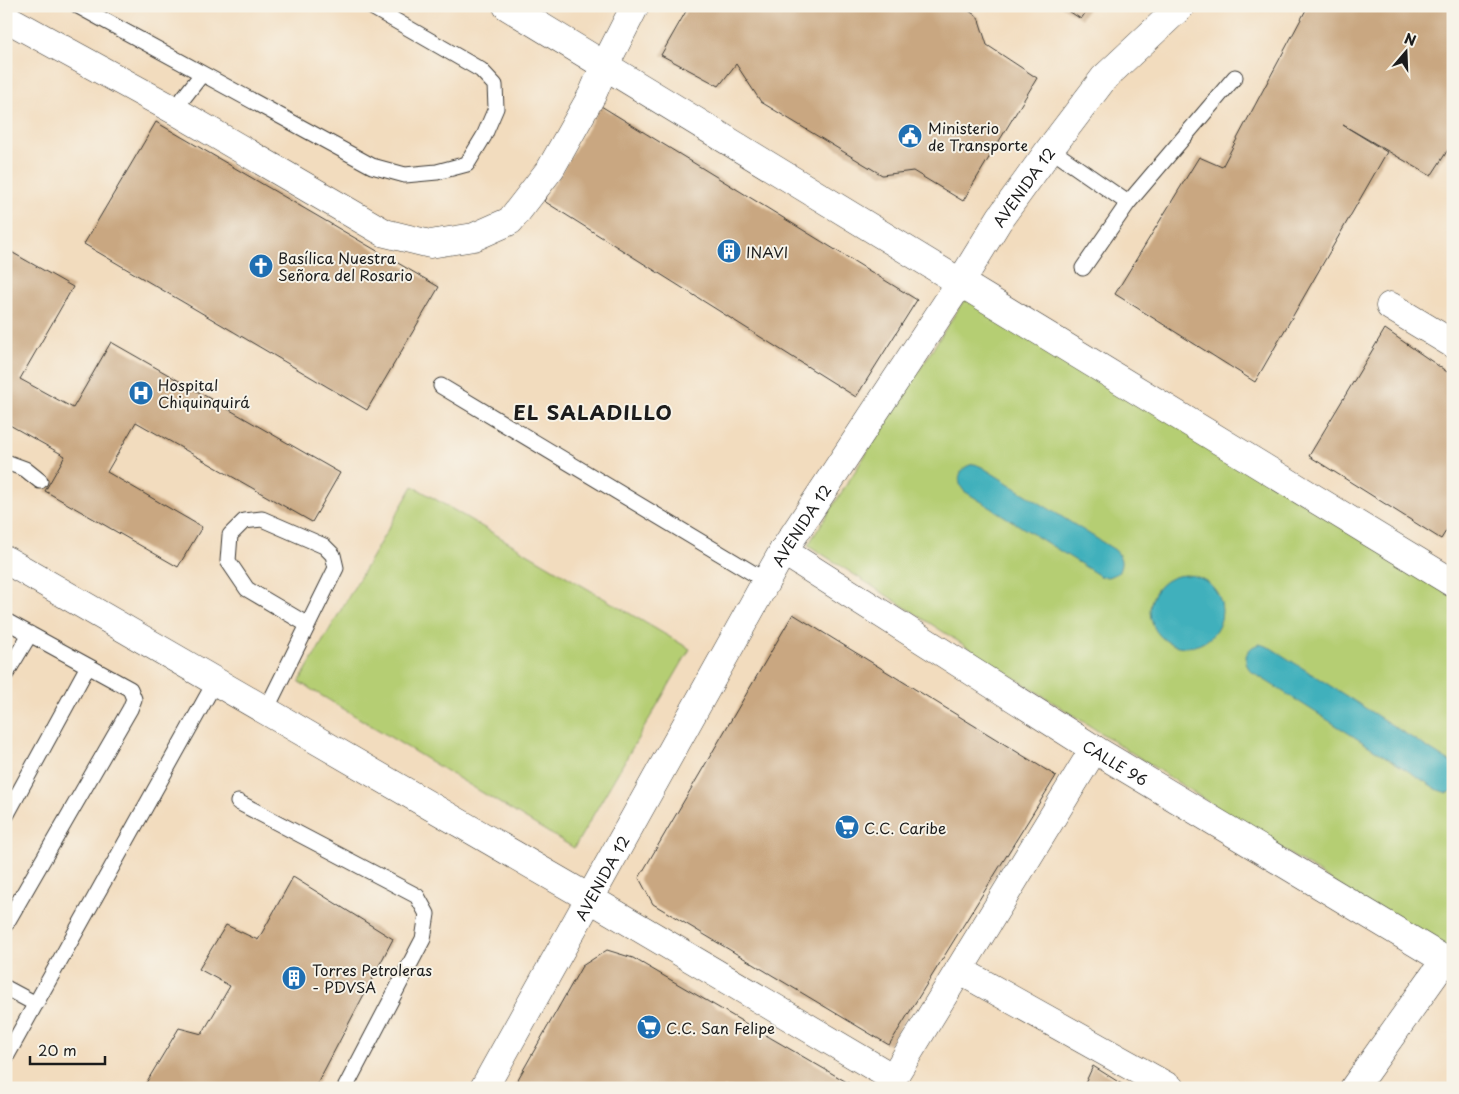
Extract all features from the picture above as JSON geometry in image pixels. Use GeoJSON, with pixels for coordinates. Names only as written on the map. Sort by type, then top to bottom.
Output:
{"type":"FeatureCollection","features":[{"type":"Feature","properties":{"kind":"street"},"geometry":{"type":"LineString","coordinates":[[18,6],[385,233],[430,244],[474,237],[510,221],[551,168],[592,95],[635,6]]}},
{"type":"Feature","properties":{"kind":"street"},"geometry":{"type":"LineString","coordinates":[[507,6],[960,282],[1450,576]]}},
{"type":"Feature","properties":{"kind":"street","name":"AVENIDA 12"},"geometry":{"type":"LineString","coordinates":[[484,1088],[783,551],[1000,218],[1050,149],[1104,78],[1181,6]]}},
{"type":"Feature","properties":{"kind":"street"},"geometry":{"type":"LineString","coordinates":[[6,18],[178,104]]}},
{"type":"Feature","properties":{"kind":"street"},"geometry":{"type":"LineString","coordinates":[[1390,306],[1453,344]]}},
{"type":"Feature","properties":{"kind":"street","name":"CALLE 96"},"geometry":{"type":"LineString","coordinates":[[783,551],[1094,749],[1449,963]]}},
{"type":"Feature","properties":{"kind":"street"},"geometry":{"type":"LineString","coordinates":[[6,560],[590,898],[893,1078],[1094,749]]}},
{"type":"Feature","properties":{"kind":"street"},"geometry":{"type":"LineString","coordinates":[[1354,1088],[1449,963]]}},
{"type":"Feature","properties":{"kind":"street"},"geometry":{"type":"LineString","coordinates":[[959,970],[1170,1088]]}},
{"type":"Feature","properties":{"kind":"lane"},"geometry":{"type":"LineString","coordinates":[[78,6],[372,166],[405,174],[437,172],[467,164],[484,136],[496,108],[495,86],[481,70],[370,6]]}},
{"type":"Feature","properties":{"kind":"lane"},"geometry":{"type":"LineString","coordinates":[[178,104],[202,74]]}},
{"type":"Feature","properties":{"kind":"lane"},"geometry":{"type":"LineString","coordinates":[[1083,268],[1128,203],[1234,77]]}},
{"type":"Feature","properties":{"kind":"lane"},"geometry":{"type":"LineString","coordinates":[[1050,149],[1128,203]]}},
{"type":"Feature","properties":{"kind":"lane"},"geometry":{"type":"LineString","coordinates":[[441,386],[766,581]]}},
{"type":"Feature","properties":{"kind":"lane"},"geometry":{"type":"LineString","coordinates":[[6,462],[25,469],[40,480]]}},
{"type":"Feature","properties":{"kind":"lane"},"geometry":{"type":"LineString","coordinates":[[266,712],[336,568],[333,555],[324,546],[262,519],[244,521],[230,535],[228,561],[247,589],[308,625]]}},
{"type":"Feature","properties":{"kind":"lane"},"geometry":{"type":"LineString","coordinates":[[6,622],[130,689],[134,698],[130,709],[6,924]]}},
{"type":"Feature","properties":{"kind":"lane"},"geometry":{"type":"LineString","coordinates":[[6,674],[30,634]]}},
{"type":"Feature","properties":{"kind":"lane"},"geometry":{"type":"LineString","coordinates":[[6,816],[88,666]]}},
{"type":"Feature","properties":{"kind":"lane"},"geometry":{"type":"LineString","coordinates":[[6,1057],[214,682]]}},
{"type":"Feature","properties":{"kind":"lane"},"geometry":{"type":"LineString","coordinates":[[238,802],[417,896],[427,914],[423,939],[345,1088]]}},
{"type":"Feature","properties":{"kind":"lane"},"geometry":{"type":"LineString","coordinates":[[6,988],[36,1004]]}},
{"type":"Feature","properties":{"kind":"green space"},"geometry":{"type":"Polygon","coordinates":[[[969,292],[1453,597],[1453,959],[808,545],[969,292]]]}},
{"type":"Feature","properties":{"kind":"green space"},"geometry":{"type":"Polygon","coordinates":[[[413,486],[690,649],[574,848],[299,682],[413,486]]]}},
{"type":"Feature","properties":{"kind":"water"},"geometry":{"type":"Polygon","coordinates":[[[975,464],[1115,550],[1121,561],[1118,573],[1108,577],[1100,576],[964,491],[960,482],[960,473],[966,467],[975,464]]]}},
{"type":"Feature","properties":{"kind":"water"},"geometry":{"type":"Polygon","coordinates":[[[1193,575],[1212,585],[1220,597],[1222,611],[1220,625],[1212,637],[1200,645],[1179,647],[1160,637],[1152,625],[1150,604],[1160,585],[1172,577],[1193,575]]]}},
{"type":"Feature","properties":{"kind":"water"},"geometry":{"type":"Polygon","coordinates":[[[1260,644],[1271,648],[1453,764],[1453,791],[1447,793],[1438,790],[1252,672],[1246,664],[1246,655],[1251,648],[1260,644]]]}},
{"type":"Feature","properties":{"kind":"building","name":"Ministerio de Transporte"},"geometry":{"type":"Polygon","coordinates":[[[689,6],[962,6],[978,17],[987,45],[1037,78],[963,201],[913,171],[882,175],[761,102],[736,64],[719,86],[661,55],[689,6]]]}},
{"type":"Feature","properties":{"kind":"building"},"geometry":{"type":"Polygon","coordinates":[[[1061,6],[1090,6],[1081,19],[1061,6]]]}},
{"type":"Feature","properties":{"kind":"building"},"geometry":{"type":"Polygon","coordinates":[[[1308,6],[1453,6],[1453,142],[1431,176],[1343,125],[1387,152],[1255,382],[1115,294],[1199,157],[1222,167],[1308,6]]]}},
{"type":"Feature","properties":{"kind":"building","name":"INAVI"},"geometry":{"type":"Polygon","coordinates":[[[601,106],[917,300],[856,397],[544,201],[601,106]]]}},
{"type":"Feature","properties":{"kind":"building","name":"Basílica Nuestra Señora del Rosario"},"geometry":{"type":"Polygon","coordinates":[[[156,122],[439,287],[367,410],[84,244],[156,122]]]}},
{"type":"Feature","properties":{"kind":"building","name":"Hospital Chiquinquirá"},"geometry":{"type":"Polygon","coordinates":[[[6,249],[73,287],[20,379],[73,408],[111,342],[340,473],[312,522],[136,422],[107,472],[202,527],[178,567],[45,491],[65,456],[6,423],[6,249]]]}},
{"type":"Feature","properties":{"kind":"building"},"geometry":{"type":"Polygon","coordinates":[[[1385,329],[1453,376],[1453,520],[1441,539],[1309,456],[1385,329]]]}},
{"type":"Feature","properties":{"kind":"building","name":"C.C. Caribe"},"geometry":{"type":"Polygon","coordinates":[[[793,614],[1056,776],[889,1045],[653,904],[639,878],[793,614]]]}},
{"type":"Feature","properties":{"kind":"building","name":"Torres Petroleras - PDVSA"},"geometry":{"type":"Polygon","coordinates":[[[293,877],[393,939],[315,1088],[143,1088],[179,1028],[202,1034],[230,986],[199,969],[226,925],[258,940],[293,877]]]}},
{"type":"Feature","properties":{"kind":"building","name":"C.C. San Felipe"},"geometry":{"type":"Polygon","coordinates":[[[607,950],[633,958],[857,1088],[513,1088],[582,966],[607,950]]]}},
{"type":"Feature","properties":{"kind":"building"},"geometry":{"type":"Polygon","coordinates":[[[1093,1066],[1128,1088],[1083,1088],[1093,1066]]]}},
{"type":"Feature","properties":{"kind":"place","name":"Ministerio de Transporte"},"geometry":{"type":"Point","coordinates":[910,136]}},
{"type":"Feature","properties":{"kind":"place","name":"INAVI"},"geometry":{"type":"Point","coordinates":[729,251]}},
{"type":"Feature","properties":{"kind":"place","name":"Basílica Nuestra Señora del Rosario"},"geometry":{"type":"Point","coordinates":[261,266]}},
{"type":"Feature","properties":{"kind":"place","name":"Hospital Chiquinquirá"},"geometry":{"type":"Point","coordinates":[141,393]}},
{"type":"Feature","properties":{"kind":"place","name":"C.C. Caribe"},"geometry":{"type":"Point","coordinates":[847,827]}},
{"type":"Feature","properties":{"kind":"place","name":"Torres Petroleras - PDVSA"},"geometry":{"type":"Point","coordinates":[294,978]}},
{"type":"Feature","properties":{"kind":"place","name":"C.C. San Felipe"},"geometry":{"type":"Point","coordinates":[649,1027]}},
{"type":"Feature","properties":{"kind":"district","name":"EL SALADILLO"},"geometry":{"type":"Point","coordinates":[593,412]}}]}
